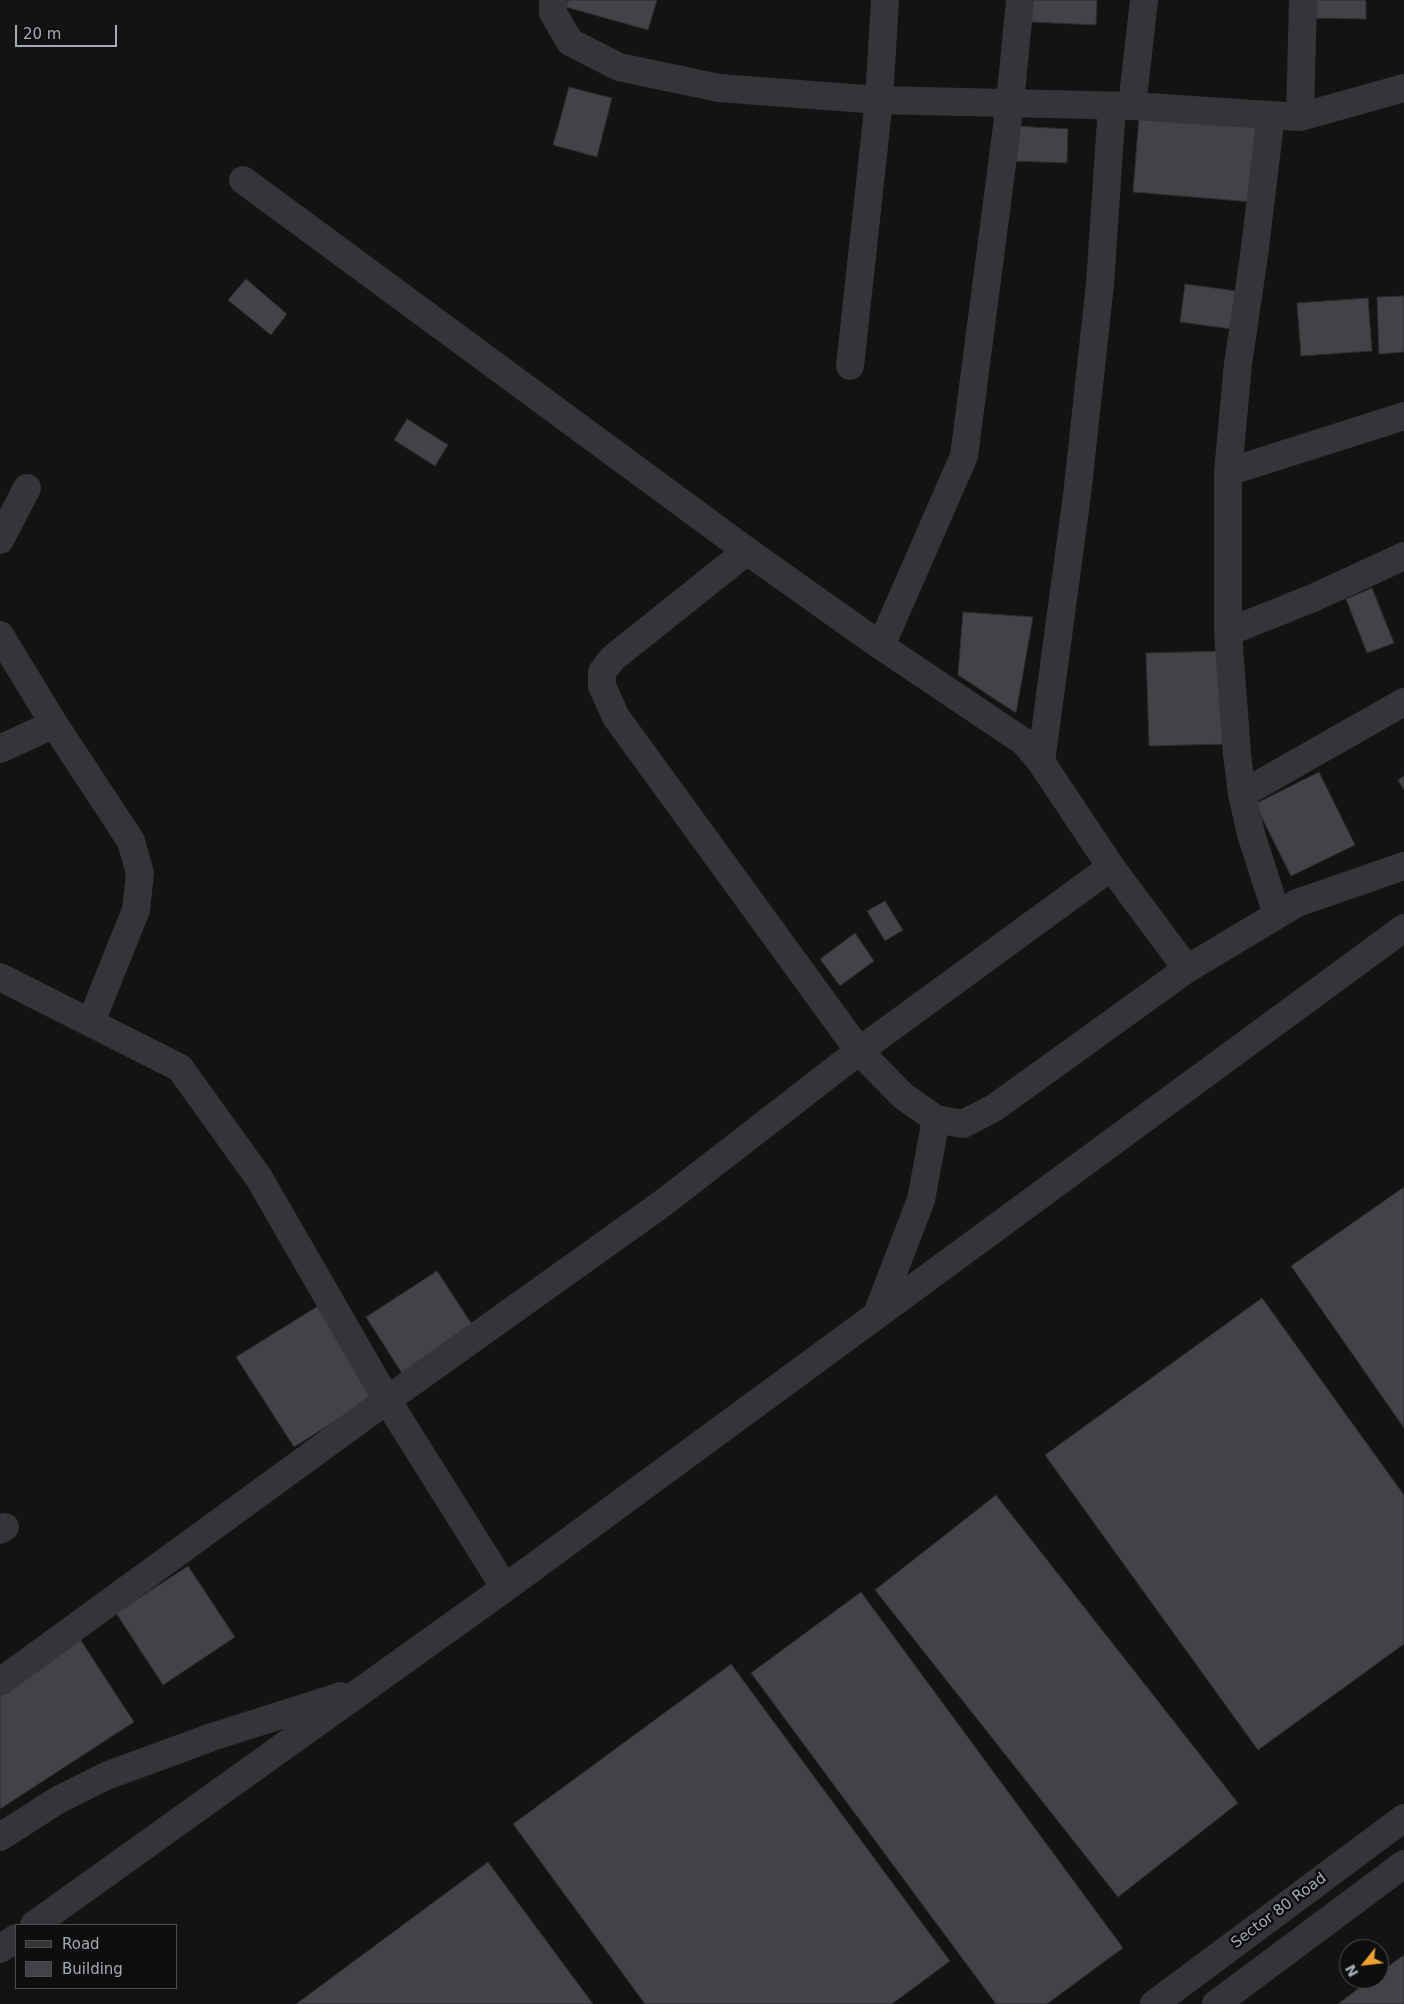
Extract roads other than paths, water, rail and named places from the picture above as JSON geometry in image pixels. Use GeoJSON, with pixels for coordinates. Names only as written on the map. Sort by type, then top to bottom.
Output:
{"type":"FeatureCollection","features":[{"type":"Feature","properties":{"kind":"street"},"geometry":{"type":"LineString","coordinates":[[553,0],[553,13],[570,42],[619,67],[719,88],[879,100],[1122,106],[1300,117],[1404,88]]}},
{"type":"Feature","properties":{"kind":"street"},"geometry":{"type":"LineString","coordinates":[[850,366],[879,100],[885,0]]}},
{"type":"Feature","properties":{"kind":"street"},"geometry":{"type":"LineString","coordinates":[[881,646],[964,456],[1010,104],[1020,0]]}},
{"type":"Feature","properties":{"kind":"street"},"geometry":{"type":"LineString","coordinates":[[1041,762],[1078,486],[1122,106],[1144,0]]}},
{"type":"Feature","properties":{"kind":"street"},"geometry":{"type":"LineString","coordinates":[[1300,117],[1303,0]]}},
{"type":"Feature","properties":{"kind":"street"},"geometry":{"type":"LineString","coordinates":[[1271,115],[1254,256],[1238,364],[1228,472],[1228,632],[1242,794],[1251,834],[1277,915]]}},
{"type":"Feature","properties":{"kind":"street"},"geometry":{"type":"LineString","coordinates":[[243,180],[747,551],[881,646],[1024,742],[1041,762],[1111,867],[1187,969]]}},
{"type":"Feature","properties":{"kind":"street"},"geometry":{"type":"LineString","coordinates":[[1228,472],[1404,416]]}},
{"type":"Feature","properties":{"kind":"street"},"geometry":{"type":"LineString","coordinates":[[0,540],[27,488]]}},
{"type":"Feature","properties":{"kind":"street"},"geometry":{"type":"LineString","coordinates":[[747,551],[613,658],[602,672],[602,686],[616,717],[859,1051],[903,1096],[936,1119],[963,1124],[994,1108],[1187,969],[1297,903],[1404,866]]}},
{"type":"Feature","properties":{"kind":"street"},"geometry":{"type":"LineString","coordinates":[[1228,632],[1313,598],[1404,556]]}},
{"type":"Feature","properties":{"kind":"street"},"geometry":{"type":"LineString","coordinates":[[1,637],[54,724],[130,841],[140,873],[136,910],[91,1022]]}},
{"type":"Feature","properties":{"kind":"street"},"geometry":{"type":"LineString","coordinates":[[1242,794],[1404,702]]}},
{"type":"Feature","properties":{"kind":"street"},"geometry":{"type":"LineString","coordinates":[[0,749],[54,724]]}},
{"type":"Feature","properties":{"kind":"street"},"geometry":{"type":"LineString","coordinates":[[0,1682],[387,1400],[663,1203],[859,1051],[1111,867]]}},
{"type":"Feature","properties":{"kind":"street"},"geometry":{"type":"LineString","coordinates":[[35,1924],[505,1588],[1404,928]]}},
{"type":"Feature","properties":{"kind":"street"},"geometry":{"type":"LineString","coordinates":[[0,977],[180,1068],[260,1178],[387,1400],[505,1588]]}},
{"type":"Feature","properties":{"kind":"street"},"geometry":{"type":"LineString","coordinates":[[878,1314],[921,1200],[936,1119]]}},
{"type":"Feature","properties":{"kind":"street"},"geometry":{"type":"LineString","coordinates":[[0,1837],[58,1800],[106,1776],[212,1737],[366,1688]]}},
{"type":"Feature","properties":{"kind":"street","name":"Sector 80 Road"},"geometry":{"type":"LineString","coordinates":[[1154,2004],[1404,1818]]}},
{"type":"Feature","properties":{"kind":"street"},"geometry":{"type":"LineString","coordinates":[[1216,2004],[1404,1864]]}},
{"type":"Feature","properties":{"kind":"street"},"geometry":{"type":"LineString","coordinates":[[0,1950],[15,1939]]}}]}
